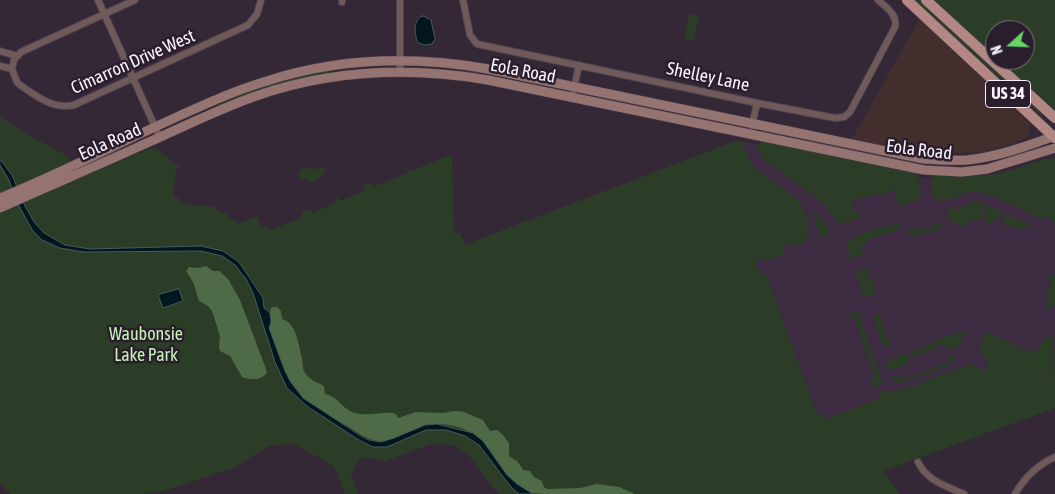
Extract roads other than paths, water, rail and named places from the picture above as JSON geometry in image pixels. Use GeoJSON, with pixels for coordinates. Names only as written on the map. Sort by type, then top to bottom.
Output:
{"type":"FeatureCollection","features":[{"type":"Feature","properties":{"kind":"main road","name":"US 34"},"geometry":{"type":"LineString","coordinates":[[907,0],[1054,137]]}},
{"type":"Feature","properties":{"kind":"main road","name":"US 34"},"geometry":{"type":"LineString","coordinates":[[926,0],[1055,118]]}},
{"type":"Feature","properties":{"kind":"main road","name":"Eola Road"},"geometry":{"type":"LineString","coordinates":[[28,191],[155,127],[227,95],[269,80],[327,67],[400,60],[469,65],[912,157],[965,160],[1006,152],[1054,137]]}},
{"type":"Feature","properties":{"kind":"main road","name":"Eola Road"},"geometry":{"type":"LineString","coordinates":[[0,208],[6,199],[160,138],[236,103],[277,89],[340,76],[400,72],[456,75],[909,168],[940,172],[987,170],[1055,148]]}},
{"type":"Feature","properties":{"kind":"street"},"geometry":{"type":"LineString","coordinates":[[98,0],[160,138]]}},
{"type":"Feature","properties":{"kind":"street"},"geometry":{"type":"LineString","coordinates":[[0,66],[12,69],[14,60],[21,52],[135,0]]}},
{"type":"Feature","properties":{"kind":"street","name":"Cimarron Drive West"},"geometry":{"type":"LineString","coordinates":[[12,69],[20,85],[50,104],[61,106],[74,105],[248,25],[257,14],[261,0]]}},
{"type":"Feature","properties":{"kind":"street"},"geometry":{"type":"LineString","coordinates":[[400,0],[400,72]]}},
{"type":"Feature","properties":{"kind":"street","name":"Shelley Lane"},"geometry":{"type":"LineString","coordinates":[[463,0],[470,35],[477,44],[835,118],[847,115],[897,24],[893,15],[878,0]]}},
{"type":"Feature","properties":{"kind":"street"},"geometry":{"type":"LineString","coordinates":[[0,51],[18,56]]}},
{"type":"Feature","properties":{"kind":"street"},"geometry":{"type":"LineString","coordinates":[[572,98],[580,65]]}},
{"type":"Feature","properties":{"kind":"street"},"geometry":{"type":"LineString","coordinates":[[751,135],[757,103]]}},
{"type":"Feature","properties":{"kind":"street"},"geometry":{"type":"LineString","coordinates":[[1015,494],[1034,470],[1055,457]]}},
{"type":"Feature","properties":{"kind":"street"},"geometry":{"type":"LineString","coordinates":[[918,462],[923,471],[934,481],[964,494]]}},
{"type":"Feature","properties":{"kind":"park label","name":"Waubonsie Lake Park"},"geometry":{"type":"Point","coordinates":[146,344]}}]}
